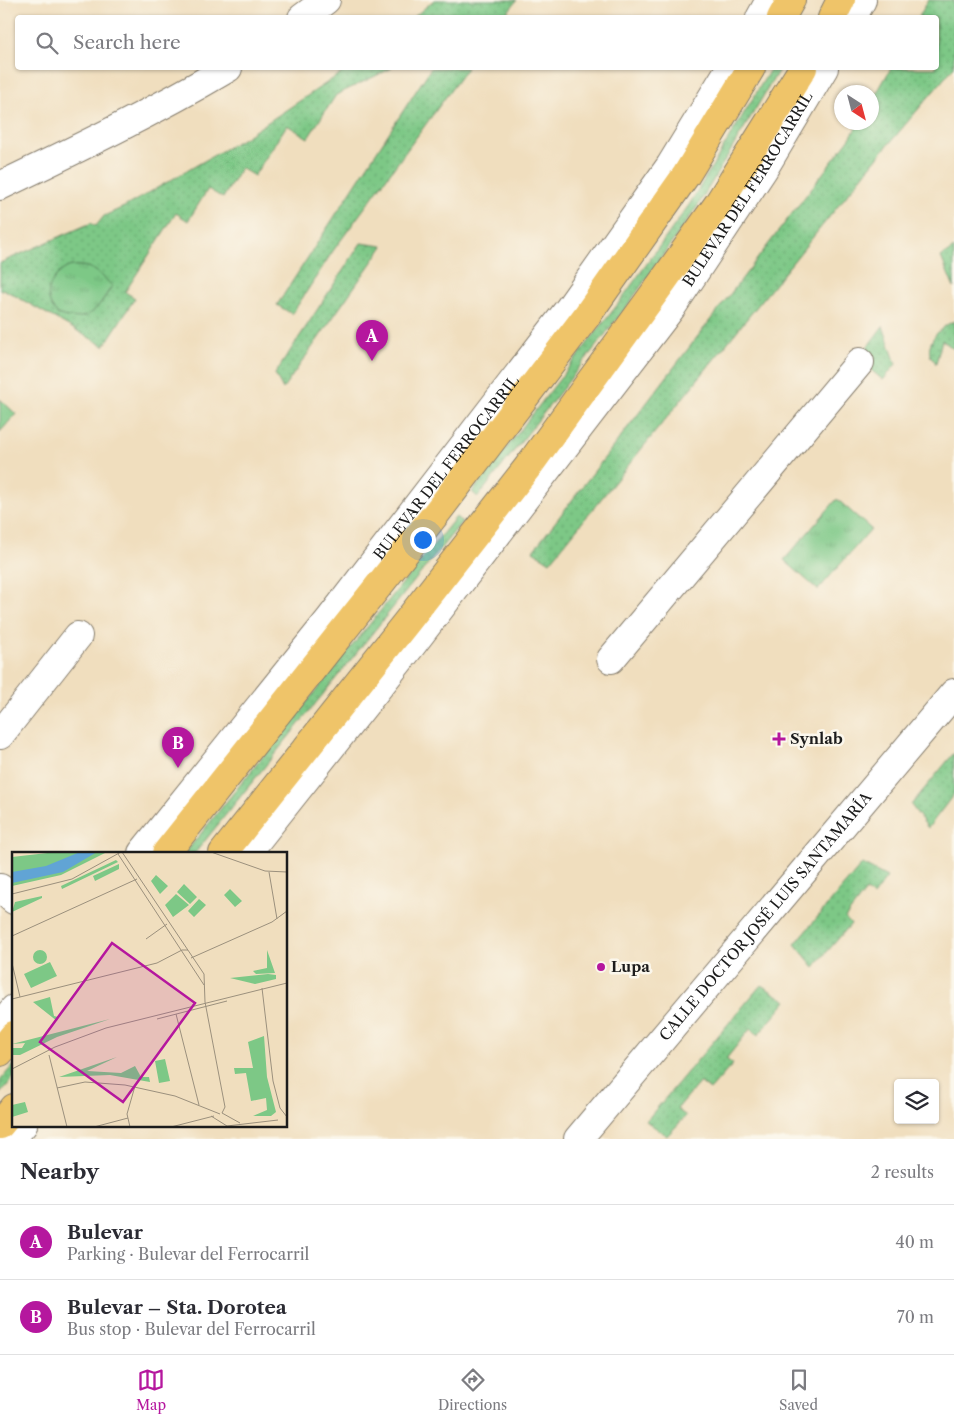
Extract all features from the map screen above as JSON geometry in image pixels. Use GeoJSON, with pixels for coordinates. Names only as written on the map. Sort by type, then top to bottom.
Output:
{"type":"FeatureCollection","features":[{"type":"Feature","properties":{"kind":"main road"},"geometry":{"type":"LineString","coordinates":[[783,15],[791,0]]}},
{"type":"Feature","properties":{"kind":"main road"},"geometry":{"type":"LineString","coordinates":[[834,15],[841,0]]}},
{"type":"Feature","properties":{"kind":"main road","name":"BULEVAR DEL FERROCARRIL"},"geometry":{"type":"LineString","coordinates":[[167,852],[438,511],[585,318],[686,175],[750,70]]}},
{"type":"Feature","properties":{"kind":"main road","name":"BULEVAR DEL FERROCARRIL"},"geometry":{"type":"LineString","coordinates":[[223,852],[528,466],[718,204],[802,70]]}},
{"type":"Feature","properties":{"kind":"main road"},"geometry":{"type":"LineString","coordinates":[[0,1052],[12,1037]]}},
{"type":"Feature","properties":{"kind":"main road"},"geometry":{"type":"LineString","coordinates":[[0,1125],[12,1110]]}},
{"type":"Feature","properties":{"kind":"street"},"geometry":{"type":"LineString","coordinates":[[306,15],[326,0]]}},
{"type":"Feature","properties":{"kind":"street"},"geometry":{"type":"LineString","coordinates":[[762,15],[770,0]]}},
{"type":"Feature","properties":{"kind":"street"},"geometry":{"type":"LineString","coordinates":[[854,15],[862,0]]}},
{"type":"Feature","properties":{"kind":"street"},"geometry":{"type":"LineString","coordinates":[[0,186],[84,146],[224,70]]}},
{"type":"Feature","properties":{"kind":"street","name":"BULEVAR DEL FERROCARRIL"},"geometry":{"type":"LineString","coordinates":[[143,852],[330,619],[568,310],[670,166],[729,70]]}},
{"type":"Feature","properties":{"kind":"street","name":"BULEVAR DEL FERROCARRIL"},"geometry":{"type":"LineString","coordinates":[[249,852],[418,637],[672,307],[763,170],[823,70]]}},
{"type":"Feature","properties":{"kind":"street"},"geometry":{"type":"LineString","coordinates":[[611,659],[860,362]]}},
{"type":"Feature","properties":{"kind":"street"},"geometry":{"type":"LineString","coordinates":[[0,734],[78,636]]}},
{"type":"Feature","properties":{"kind":"street","name":"CALLE DOCTOR JOSÉ LUIS SANTAMARÍA"},"geometry":{"type":"LineString","coordinates":[[578,1139],[954,693]]}},
{"type":"Feature","properties":{"kind":"street"},"geometry":{"type":"LineString","coordinates":[[0,888],[12,898]]}},
{"type":"Feature","properties":{"kind":"street"},"geometry":{"type":"LineString","coordinates":[[0,1026],[12,1011]]}},
{"type":"Feature","properties":{"kind":"street"},"geometry":{"type":"LineString","coordinates":[[12,1139],[22,1126]]}},
{"type":"Feature","properties":{"kind":"green space"},"geometry":{"type":"Polygon","coordinates":[[[434,0],[517,0],[506,15],[416,15],[434,0]]]}},
{"type":"Feature","properties":{"kind":"green space"},"geometry":{"type":"Polygon","coordinates":[[[928,0],[954,0],[954,67],[877,158],[550,562],[533,551],[855,130],[879,130],[879,89],[890,70],[939,70],[939,15],[920,15],[928,0]]]}},
{"type":"Feature","properties":{"kind":"green space"},"geometry":{"type":"Polygon","coordinates":[[[346,70],[388,70],[336,95],[308,138],[287,125],[254,176],[241,168],[223,198],[208,189],[188,221],[176,213],[125,292],[135,298],[104,346],[3,289],[0,291],[0,263],[91,223],[96,226],[104,216],[124,207],[244,138],[346,70]],[[84,266],[66,268],[57,275],[51,284],[49,300],[57,314],[77,318],[90,313],[101,302],[112,286],[94,270],[84,266]]]}},
{"type":"Feature","properties":{"kind":"green space"},"geometry":{"type":"Polygon","coordinates":[[[430,70],[466,70],[333,251],[292,314],[277,305],[430,70]]]}},
{"type":"Feature","properties":{"kind":"green space"},"geometry":{"type":"Polygon","coordinates":[[[770,70],[779,70],[697,207],[625,309],[478,497],[472,492],[618,304],[689,205],[770,70]]]}},
{"type":"Feature","properties":{"kind":"green space"},"geometry":{"type":"Polygon","coordinates":[[[361,243],[383,246],[283,389],[275,374],[361,243]]]}},
{"type":"Feature","properties":{"kind":"green space"},"geometry":{"type":"Polygon","coordinates":[[[954,248],[954,288],[941,257],[954,248]]]}},
{"type":"Feature","properties":{"kind":"green space"},"geometry":{"type":"Polygon","coordinates":[[[71,266],[84,266],[94,270],[112,286],[96,309],[84,317],[68,317],[57,314],[49,300],[49,289],[54,279],[61,271],[71,266]]]}},
{"type":"Feature","properties":{"kind":"green space"},"geometry":{"type":"Polygon","coordinates":[[[954,321],[954,349],[942,340],[936,364],[929,351],[932,340],[944,327],[954,321]]]}},
{"type":"Feature","properties":{"kind":"green space"},"geometry":{"type":"Polygon","coordinates":[[[883,326],[896,364],[883,380],[858,359],[883,326]]]}},
{"type":"Feature","properties":{"kind":"green space"},"geometry":{"type":"Polygon","coordinates":[[[0,399],[16,414],[0,432],[0,399]]]}},
{"type":"Feature","properties":{"kind":"green space"},"geometry":{"type":"Polygon","coordinates":[[[837,499],[871,529],[818,590],[784,560],[837,499]]]}},
{"type":"Feature","properties":{"kind":"green space"},"geometry":{"type":"Polygon","coordinates":[[[456,517],[462,522],[196,852],[186,852],[456,517]]]}},
{"type":"Feature","properties":{"kind":"green space"},"geometry":{"type":"Polygon","coordinates":[[[954,753],[954,794],[928,828],[911,805],[954,753]]]}},
{"type":"Feature","properties":{"kind":"green space"},"geometry":{"type":"Polygon","coordinates":[[[862,864],[887,877],[873,896],[866,891],[845,918],[851,924],[814,967],[795,944],[862,864]]]}},
{"type":"Feature","properties":{"kind":"green space"},"geometry":{"type":"Polygon","coordinates":[[[761,985],[787,1001],[758,1035],[750,1029],[726,1059],[733,1064],[710,1090],[700,1082],[677,1109],[686,1116],[667,1136],[646,1121],[761,985]]]}},
{"type":"Feature","properties":{"kind":"green space"},"geometry":{"type":"Polygon","coordinates":[[[12,1066],[12,1079],[0,1094],[0,1081],[12,1066]]]}},
{"type":"Feature","properties":{"kind":"place","name":"Bulevar"},"geometry":{"type":"Point","coordinates":[372,361]}},
{"type":"Feature","properties":{"kind":"place","name":"Synlab"},"geometry":{"type":"Point","coordinates":[779,739]}},
{"type":"Feature","properties":{"kind":"place","name":"Bulevar – Sta. Dorotea"},"geometry":{"type":"Point","coordinates":[178,768]}},
{"type":"Feature","properties":{"kind":"place","name":"Lupa"},"geometry":{"type":"Point","coordinates":[601,967]}}]}
